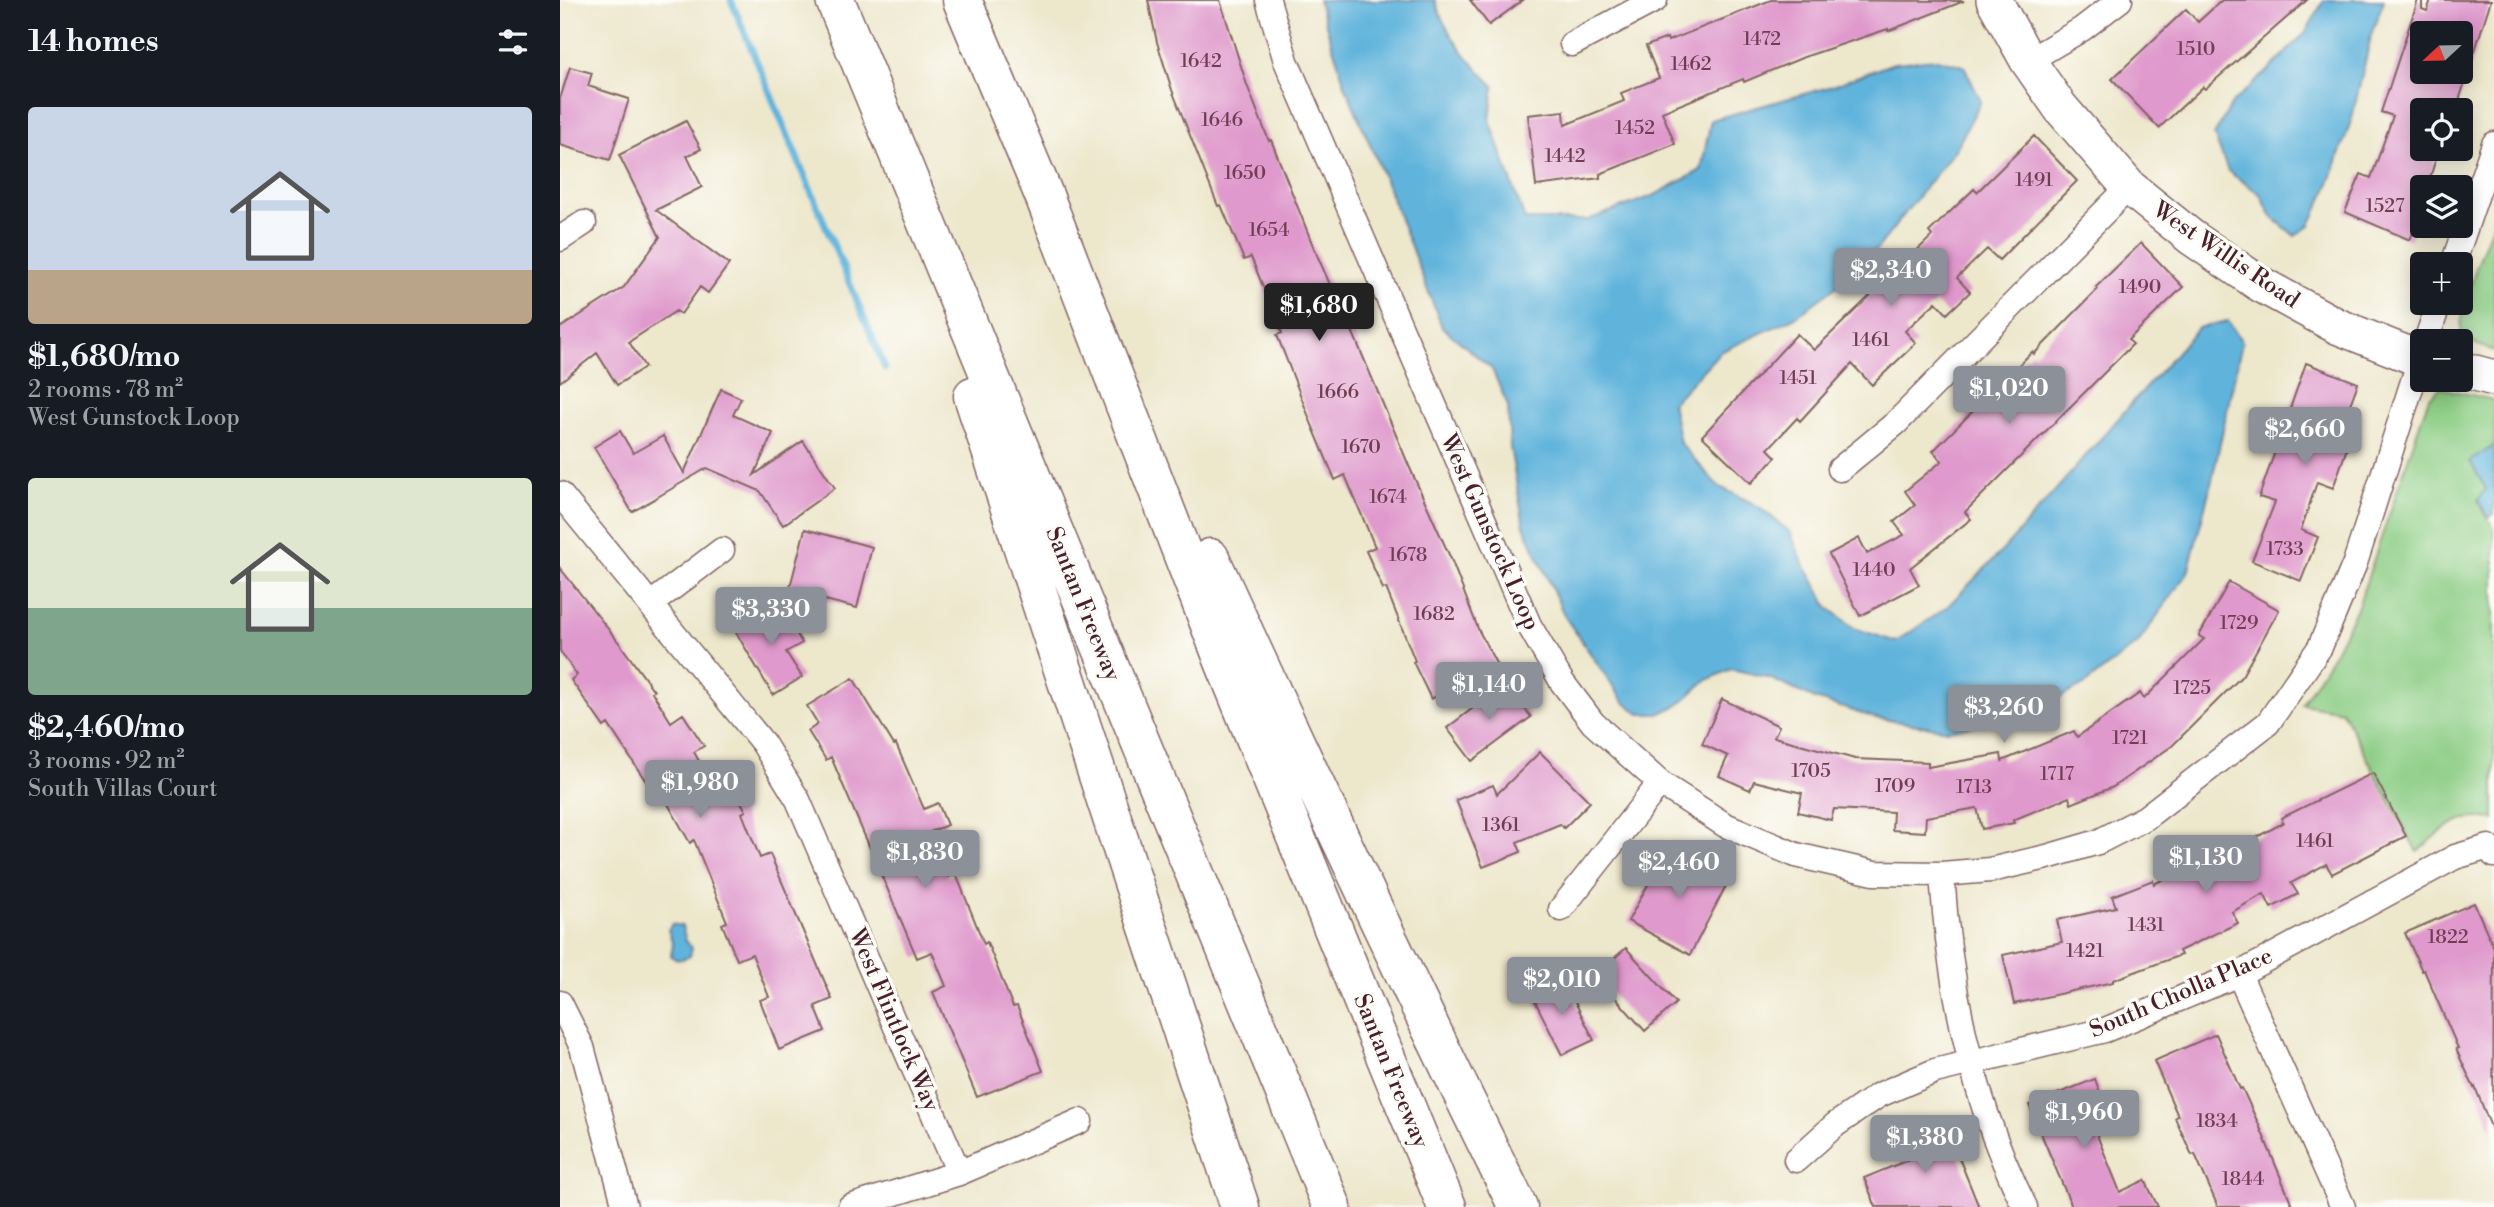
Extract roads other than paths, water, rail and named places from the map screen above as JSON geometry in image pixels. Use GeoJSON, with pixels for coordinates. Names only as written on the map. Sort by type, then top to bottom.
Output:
{"type":"FeatureCollection","features":[{"type":"Feature","properties":{"kind":"highway","name":"Santan Freeway"},"geometry":{"type":"LineString","coordinates":[[835,0],[1332,1207]]}},
{"type":"Feature","properties":{"kind":"highway","name":"Santan Freeway"},"geometry":{"type":"LineString","coordinates":[[962,0],[1043,193],[1225,664],[1447,1207]]}},
{"type":"Feature","properties":{"kind":"highway"},"geometry":{"type":"LineString","coordinates":[[892,141],[1004,495],[1240,1207]]}},
{"type":"Feature","properties":{"kind":"highway"},"geometry":{"type":"LineString","coordinates":[[1043,193],[1295,745],[1518,1207]]}},
{"type":"Feature","properties":{"kind":"street","name":"West Gunstock Loop"},"geometry":{"type":"LineString","coordinates":[[1268,0],[1286,61],[1529,625],[1562,682],[1593,723],[1660,783],[1725,825],[1796,855],[1874,873],[1942,874],[1990,870],[2098,842],[2145,818],[2268,723],[2320,647],[2350,575],[2410,390]]}},
{"type":"Feature","properties":{"kind":"street"},"geometry":{"type":"LineString","coordinates":[[1572,44],[1655,0]]}},
{"type":"Feature","properties":{"kind":"street","name":"West Willis Road"},"geometry":{"type":"LineString","coordinates":[[1994,0],[2028,61],[2060,107],[2129,187],[2191,237],[2260,284],[2337,326],[2410,349]]}},
{"type":"Feature","properties":{"kind":"street"},"geometry":{"type":"LineString","coordinates":[[2028,61],[2082,29],[2120,0]]}},
{"type":"Feature","properties":{"kind":"street"},"geometry":{"type":"LineString","coordinates":[[2456,252],[2494,144]]}},
{"type":"Feature","properties":{"kind":"street"},"geometry":{"type":"LineString","coordinates":[[1840,469],[1896,423],[2129,187]]}},
{"type":"Feature","properties":{"kind":"street"},"geometry":{"type":"LineString","coordinates":[[560,239],[584,223]]}},
{"type":"Feature","properties":{"kind":"street"},"geometry":{"type":"LineString","coordinates":[[2473,372],[2494,378]]}},
{"type":"Feature","properties":{"kind":"street","name":"West Flintlock Way"},"geometry":{"type":"LineString","coordinates":[[560,494],[763,743],[798,800],[959,1173]]}},
{"type":"Feature","properties":{"kind":"street"},"geometry":{"type":"LineString","coordinates":[[651,604],[722,550]]}},
{"type":"Feature","properties":{"kind":"street"},"geometry":{"type":"LineString","coordinates":[[1561,909],[1660,783]]}},
{"type":"Feature","properties":{"kind":"street","name":"South Cholla Place"},"geometry":{"type":"LineString","coordinates":[[1796,1160],[1835,1125],[1879,1095],[1936,1071],[1970,1061],[2105,1030],[2239,974],[2455,856],[2492,851]]}},
{"type":"Feature","properties":{"kind":"street"},"geometry":{"type":"LineString","coordinates":[[1942,874],[1955,990],[1970,1061],[2011,1178],[2025,1207]]}},
{"type":"Feature","properties":{"kind":"street"},"geometry":{"type":"LineString","coordinates":[[2239,974],[2343,1207]]}},
{"type":"Feature","properties":{"kind":"street"},"geometry":{"type":"LineString","coordinates":[[560,1003],[582,1047],[625,1207]]}},
{"type":"Feature","properties":{"kind":"street"},"geometry":{"type":"LineString","coordinates":[[850,1207],[959,1173],[1080,1121]]}},
{"type":"Feature","properties":{"kind":"water"},"geometry":{"type":"Polygon","coordinates":[[[1318,0],[1435,0],[1451,35],[1494,86],[1490,120],[1525,220],[1588,220],[1655,195],[1701,170],[1711,120],[1829,87],[1894,63],[1937,59],[1964,66],[1981,101],[1957,147],[1863,267],[1794,318],[1720,352],[1672,403],[1680,443],[1718,486],[1758,506],[1790,532],[1802,561],[1829,608],[1854,628],[1896,642],[1947,607],[2004,549],[2198,328],[2228,321],[2242,342],[2212,480],[2188,572],[2138,643],[2084,685],[2018,719],[1948,730],[1876,718],[1815,699],[1767,677],[1731,669],[1705,681],[1680,704],[1659,714],[1640,714],[1624,702],[1565,617],[1524,526],[1510,447],[1508,406],[1492,369],[1442,327],[1346,88],[1318,0]]]}},
{"type":"Feature","properties":{"kind":"water"},"geometry":{"type":"Polygon","coordinates":[[[2324,0],[2384,0],[2372,32],[2352,118],[2328,187],[2310,225],[2295,236],[2272,217],[2260,194],[2228,171],[2214,135],[2233,102],[2306,32],[2324,0]]]}},
{"type":"Feature","properties":{"kind":"water"},"geometry":{"type":"Polygon","coordinates":[[[2494,446],[2494,514],[2488,518],[2478,500],[2486,489],[2470,461],[2494,446]]]}},
{"type":"Feature","properties":{"kind":"water"},"geometry":{"type":"Polygon","coordinates":[[[672,924],[682,926],[686,941],[692,948],[690,956],[678,959],[671,956],[673,944],[668,930],[672,924]]]}},
{"type":"Feature","properties":{"kind":"waterway"},"geometry":{"type":"LineString","coordinates":[[731,0],[885,368]]}}]}
